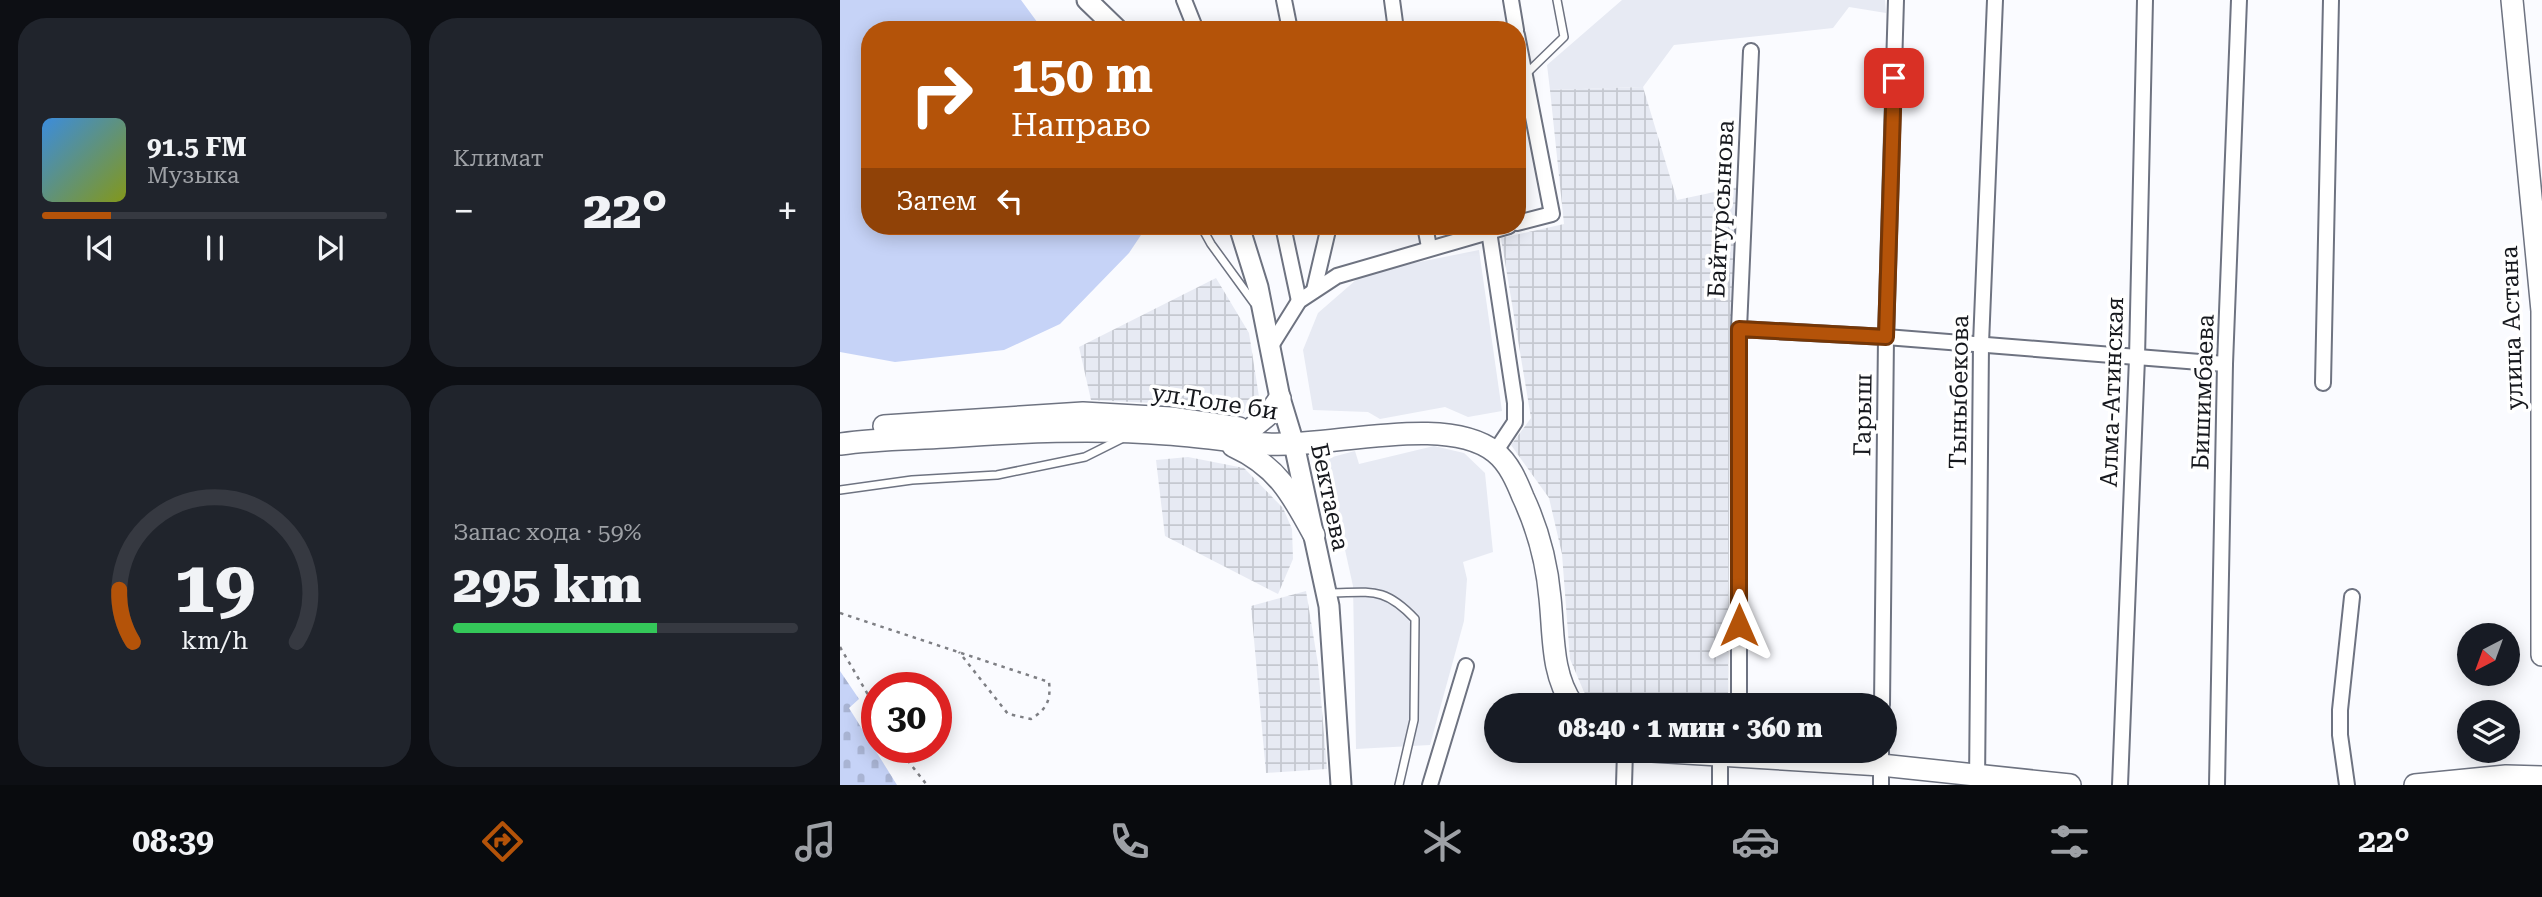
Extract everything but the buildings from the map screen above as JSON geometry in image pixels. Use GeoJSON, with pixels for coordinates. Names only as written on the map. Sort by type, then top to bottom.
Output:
{"type":"FeatureCollection","features":[{"type":"Feature","properties":{"kind":"main road","name":"улица Астана"},"geometry":{"type":"LineString","coordinates":[[2512,0],[2542,311],[2542,655]]}},
{"type":"Feature","properties":{"kind":"main road"},"geometry":{"type":"LineString","coordinates":[[1251,429],[1268,415],[1280,398]]}},
{"type":"Feature","properties":{"kind":"main road","name":"ул.Толе би"},"geometry":{"type":"LineString","coordinates":[[840,430],[1083,413],[1171,418],[1251,429],[1269,432],[1294,444]]}},
{"type":"Feature","properties":{"kind":"main road","name":"ул.Толе би"},"geometry":{"type":"LineString","coordinates":[[840,444],[1070,431],[1134,432],[1294,444]]}},
{"type":"Feature","properties":{"kind":"main road"},"geometry":{"type":"LineString","coordinates":[[1294,444],[1386,434],[1433,434],[1465,438],[1496,452],[1514,476],[1530,510],[1540,543],[1550,597],[1554,654],[1564,693]]}},
{"type":"Feature","properties":{"kind":"main road"},"geometry":{"type":"LineString","coordinates":[[1219,439],[1255,456],[1275,473],[1292,494],[1314,535]]}},
{"type":"Feature","properties":{"kind":"main road"},"geometry":{"type":"LineString","coordinates":[[1835,763],[1977,779],[2070,785]]}},
{"type":"Feature","properties":{"kind":"main road"},"geometry":{"type":"LineString","coordinates":[[2415,785],[2506,776],[2542,777]]}},
{"type":"Feature","properties":{"kind":"street"},"geometry":{"type":"LineString","coordinates":[[1087,0],[1109,21]]}},
{"type":"Feature","properties":{"kind":"street"},"geometry":{"type":"LineString","coordinates":[[1184,0],[1192,21]]}},
{"type":"Feature","properties":{"kind":"street"},"geometry":{"type":"LineString","coordinates":[[1284,0],[1288,21]]}},
{"type":"Feature","properties":{"kind":"street"},"geometry":{"type":"LineString","coordinates":[[1392,0],[1395,21]]}},
{"type":"Feature","properties":{"kind":"street"},"geometry":{"type":"LineString","coordinates":[[1511,0],[1515,21]]}},
{"type":"Feature","properties":{"kind":"street","name":"Гарыш"},"geometry":{"type":"LineString","coordinates":[[1882,693],[1886,337],[1896,0]]}},
{"type":"Feature","properties":{"kind":"street","name":"Тыныбекова"},"geometry":{"type":"LineString","coordinates":[[1977,779],[1981,344],[1995,0]]}},
{"type":"Feature","properties":{"kind":"street","name":"Алма-Атинская"},"geometry":{"type":"LineString","coordinates":[[2120,785],[2137,358],[2145,0]]}},
{"type":"Feature","properties":{"kind":"street","name":"Бишимбаева"},"geometry":{"type":"LineString","coordinates":[[2217,785],[2225,364],[2239,0]]}},
{"type":"Feature","properties":{"kind":"street"},"geometry":{"type":"LineString","coordinates":[[2323,383],[2331,0]]}},
{"type":"Feature","properties":{"kind":"street","name":"Байтурсынова"},"geometry":{"type":"LineString","coordinates":[[1739,693],[1739,329],[1751,51]]}},
{"type":"Feature","properties":{"kind":"street"},"geometry":{"type":"LineString","coordinates":[[1526,79],[1552,214],[1526,221]]}},
{"type":"Feature","properties":{"kind":"street","name":"Бектаева"},"geometry":{"type":"LineString","coordinates":[[1242,235],[1264,315],[1269,349],[1294,444],[1326,593],[1334,661],[1341,785]]}},
{"type":"Feature","properties":{"kind":"street"},"geometry":{"type":"LineString","coordinates":[[1285,235],[1299,301]]}},
{"type":"Feature","properties":{"kind":"street"},"geometry":{"type":"LineString","coordinates":[[1314,290],[1327,235]]}},
{"type":"Feature","properties":{"kind":"street"},"geometry":{"type":"LineString","coordinates":[[1427,235],[1429,247]]}},
{"type":"Feature","properties":{"kind":"street"},"geometry":{"type":"LineString","coordinates":[[1269,349],[1299,301],[1337,275],[1474,235]]}},
{"type":"Feature","properties":{"kind":"street"},"geometry":{"type":"LineString","coordinates":[[1490,235],[1515,403],[1515,422],[1496,452]]}},
{"type":"Feature","properties":{"kind":"street"},"geometry":{"type":"LineString","coordinates":[[1739,329],[1886,337],[2225,364]]}},
{"type":"Feature","properties":{"kind":"street"},"geometry":{"type":"LineString","coordinates":[[2347,785],[2340,735],[2340,710],[2352,597]]}},
{"type":"Feature","properties":{"kind":"street"},"geometry":{"type":"LineString","coordinates":[[1430,785],[1466,666]]}},
{"type":"Feature","properties":{"kind":"street"},"geometry":{"type":"LineString","coordinates":[[1624,785],[1625,763]]}},
{"type":"Feature","properties":{"kind":"street"},"geometry":{"type":"LineString","coordinates":[[1720,785],[1729,763]]}},
{"type":"Feature","properties":{"kind":"lane"},"geometry":{"type":"LineString","coordinates":[[1526,73],[1564,37],[1557,0]]}},
{"type":"Feature","properties":{"kind":"lane"},"geometry":{"type":"LineString","coordinates":[[1206,235],[1264,315]]}},
{"type":"Feature","properties":{"kind":"lane"},"geometry":{"type":"LineString","coordinates":[[840,490],[912,480],[997,475],[1085,457],[1134,432]]}},
{"type":"Feature","properties":{"kind":"lane"},"geometry":{"type":"LineString","coordinates":[[1326,593],[1378,593],[1397,600],[1415,619],[1414,720],[1399,785]]}},
{"type":"Feature","properties":{"kind":"path"},"geometry":{"type":"LineString","coordinates":[[841,613],[959,652],[1049,682],[1051,696],[1044,711],[1031,719],[1008,714],[959,652]]}},
{"type":"Feature","properties":{"kind":"path"},"geometry":{"type":"LineString","coordinates":[[840,647],[861,683]]}},
{"type":"Feature","properties":{"kind":"path"},"geometry":{"type":"LineString","coordinates":[[910,763],[927,785]]}},
{"type":"Feature","properties":{"kind":"shaded area"},"geometry":{"type":"Polygon","coordinates":[[[1622,0],[1885,0],[1886,13],[1849,7],[1833,28],[1674,45],[1643,87],[1550,90],[1547,65],[1622,0]]]}},
{"type":"Feature","properties":{"kind":"shaded area"},"geometry":{"type":"Polygon","coordinates":[[[1643,87],[1677,200],[1738,187],[1730,372],[1728,693],[1585,693],[1570,659],[1562,554],[1549,498],[1511,445],[1531,418],[1501,238],[1526,235],[1526,232],[1564,224],[1550,90],[1643,87]]]}},
{"type":"Feature","properties":{"kind":"shaded area"},"geometry":{"type":"Polygon","coordinates":[[[1479,250],[1502,411],[1468,417],[1445,407],[1380,419],[1368,412],[1313,410],[1303,350],[1318,313],[1364,273],[1479,250]]]}},
{"type":"Feature","properties":{"kind":"shaded area"},"geometry":{"type":"Polygon","coordinates":[[[1216,278],[1249,333],[1259,397],[1242,414],[1172,404],[1091,400],[1079,347],[1216,278]]]}},
{"type":"Feature","properties":{"kind":"shaded area"},"geometry":{"type":"Polygon","coordinates":[[[1434,446],[1464,453],[1485,473],[1493,552],[1463,562],[1467,579],[1464,621],[1430,745],[1356,749],[1353,586],[1325,459],[1355,451],[1359,464],[1434,446]]]}},
{"type":"Feature","properties":{"kind":"shaded area"},"geometry":{"type":"Polygon","coordinates":[[[1188,457],[1244,468],[1283,508],[1292,529],[1293,559],[1278,594],[1165,536],[1156,460],[1188,457]]]}},
{"type":"Feature","properties":{"kind":"shaded area"},"geometry":{"type":"Polygon","coordinates":[[[1306,591],[1318,664],[1327,769],[1266,773],[1251,606],[1306,591]]]}},
{"type":"Feature","properties":{"kind":"green space"},"geometry":{"type":"Polygon","coordinates":[[[840,0],[1021,0],[1036,21],[861,21],[861,235],[1141,235],[1129,253],[1060,324],[1004,350],[895,362],[840,352],[840,0]]]}},
{"type":"Feature","properties":{"kind":"green space"},"geometry":{"type":"Polygon","coordinates":[[[840,671],[859,699],[849,708],[861,727],[861,763],[883,763],[897,785],[840,785],[840,671]]]}},
{"type":"Feature","properties":{"kind":"route"},"geometry":{"type":"LineString","coordinates":[[1739,625],[1739,329],[1886,337],[1894,78]]}}]}
